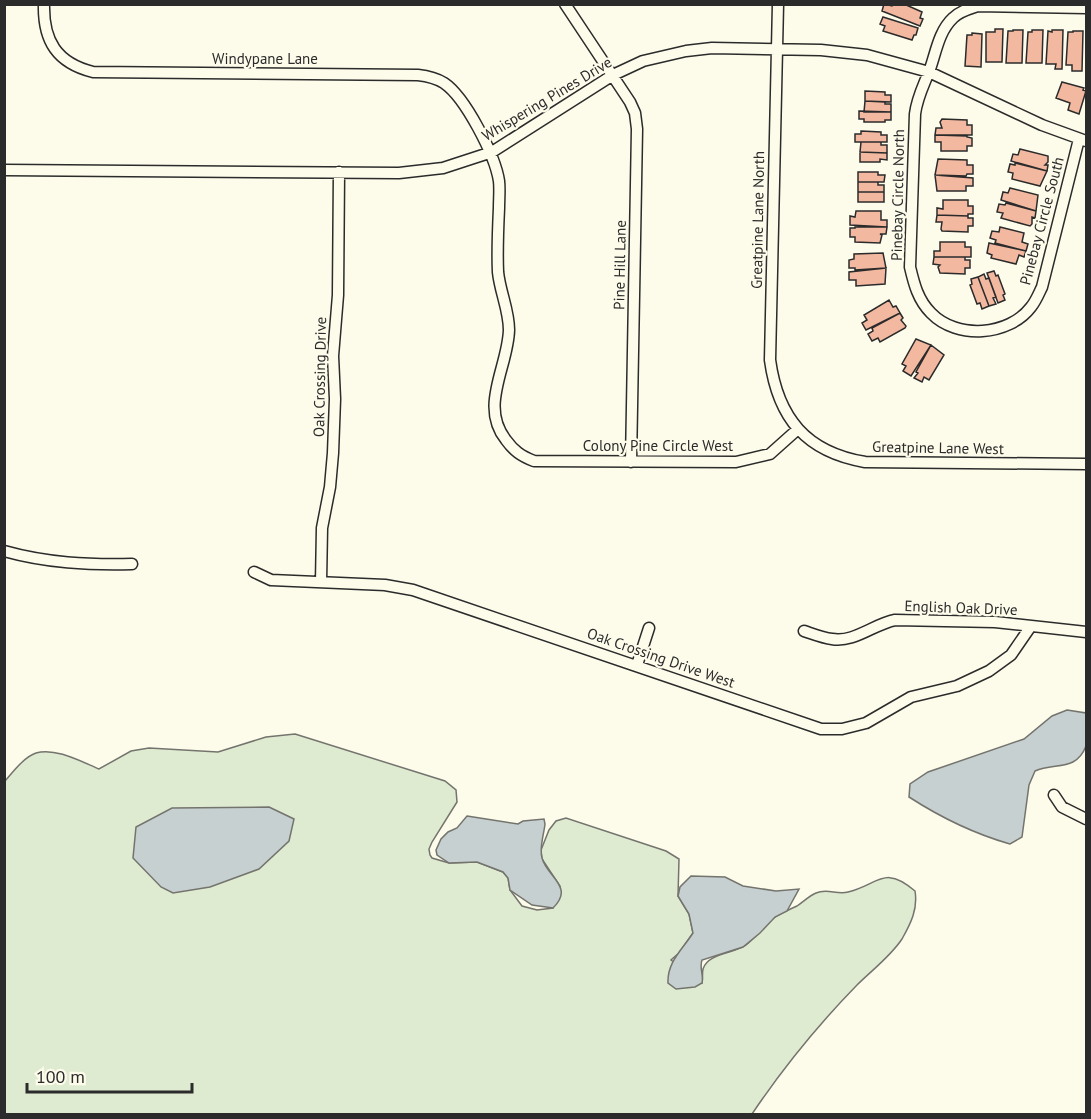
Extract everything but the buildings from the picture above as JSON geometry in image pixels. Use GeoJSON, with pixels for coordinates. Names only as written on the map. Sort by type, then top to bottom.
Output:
{"type":"FeatureCollection","features":[{"type":"Feature","properties":{"kind":"street","name":"Windypane Lane"},"geometry":{"type":"LineString","coordinates":[[44,4],[45,32],[52,45],[63,59],[77,68],[93,72],[418,75],[431,77],[444,83],[454,92],[492,152],[499,182],[499,278],[509,329],[494,405],[502,435],[511,447]]}},
{"type":"Feature","properties":{"kind":"street"},"geometry":{"type":"LineString","coordinates":[[567,8],[581,4]]}},
{"type":"Feature","properties":{"kind":"street","name":"Greatpine Lane North"},"geometry":{"type":"LineString","coordinates":[[778,4],[770,360],[773,385],[783,410],[798,429]]}},
{"type":"Feature","properties":{"kind":"street","name":"Pinebay Circle North"},"geometry":{"type":"LineString","coordinates":[[965,330],[947,325],[931,314],[920,300],[910,267],[917,97],[929,72],[942,32],[953,18],[965,10],[978,6],[1086,8]]}},
{"type":"Feature","properties":{"kind":"street","name":"Pine Hill Lane"},"geometry":{"type":"LineString","coordinates":[[567,8],[613,75],[635,113],[637,129],[631,462]]}},
{"type":"Feature","properties":{"kind":"street","name":"Whispering Pines Drive"},"geometry":{"type":"LineString","coordinates":[[4,170],[339,172],[421,171],[442,168],[492,152],[613,75],[644,61],[686,51],[712,48],[821,50],[867,55],[929,72],[1042,125],[1083,140]]}},
{"type":"Feature","properties":{"kind":"street","name":"Pinebay Circle South"},"geometry":{"type":"LineString","coordinates":[[965,330],[984,332],[999,329],[1016,321],[1031,308],[1042,286],[1083,140]]}},
{"type":"Feature","properties":{"kind":"street","name":"Oak Crossing Drive"},"geometry":{"type":"LineString","coordinates":[[321,582],[322,528],[330,487],[333,453],[335,399],[333,356],[338,295],[339,172]]}},
{"type":"Feature","properties":{"kind":"street","name":"Colony Pine Circle West"},"geometry":{"type":"LineString","coordinates":[[511,447],[522,457],[534,461],[736,462],[770,454],[798,429]]}},
{"type":"Feature","properties":{"kind":"street","name":"Greatpine Lane West"},"geometry":{"type":"LineString","coordinates":[[798,429],[823,449],[843,458],[865,462],[1086,464]]}},
{"type":"Feature","properties":{"kind":"street"},"geometry":{"type":"LineString","coordinates":[[4,551],[53,562],[92,565],[132,564]]}},
{"type":"Feature","properties":{"kind":"street","name":"Oak Crossing Drive West"},"geometry":{"type":"LineString","coordinates":[[254,572],[271,580],[385,585],[413,590],[821,729],[842,729],[866,723],[911,697],[957,686],[989,671],[1011,654],[1031,626]]}},
{"type":"Feature","properties":{"kind":"street","name":"English Oak Drive"},"geometry":{"type":"LineString","coordinates":[[804,631],[832,640],[847,639],[883,622],[895,620],[995,622],[1086,632]]}},
{"type":"Feature","properties":{"kind":"street"},"geometry":{"type":"LineString","coordinates":[[637,665],[649,628]]}},
{"type":"Feature","properties":{"kind":"street"},"geometry":{"type":"LineString","coordinates":[[1054,795],[1062,807],[1086,819]]}},
{"type":"Feature","properties":{"kind":"green space"},"geometry":{"type":"Polygon","coordinates":[[[295,734],[445,781],[456,790],[457,802],[432,842],[429,849],[430,855],[432,858],[449,863],[477,862],[503,872],[508,878],[510,890],[522,906],[537,910],[553,908],[560,886],[542,859],[541,850],[549,830],[556,821],[566,818],[666,851],[679,859],[678,896],[689,914],[693,933],[671,960],[702,983],[703,969],[710,960],[746,945],[775,917],[820,892],[844,893],[881,879],[896,879],[915,891],[916,904],[913,916],[897,946],[815,1031],[752,1114],[5,1114],[5,781],[19,765],[36,753],[51,752],[68,756],[99,769],[131,751],[149,748],[218,752],[266,737],[295,734]]]}},
{"type":"Feature","properties":{"kind":"shaded area"},"geometry":{"type":"Polygon","coordinates":[[[1067,710],[1086,713],[1086,746],[1077,760],[1071,763],[1035,771],[1029,785],[1022,837],[1010,844],[958,824],[909,797],[910,784],[928,772],[1024,739],[1052,716],[1067,710]]]}},
{"type":"Feature","properties":{"kind":"shaded area"},"geometry":{"type":"Polygon","coordinates":[[[269,807],[294,819],[289,841],[259,869],[210,887],[173,893],[161,887],[133,858],[136,827],[172,808],[269,807]]]}},
{"type":"Feature","properties":{"kind":"shaded area"},"geometry":{"type":"Polygon","coordinates":[[[467,816],[518,824],[523,821],[544,819],[542,858],[561,888],[559,901],[553,908],[532,905],[510,890],[508,878],[503,872],[477,862],[449,863],[437,855],[436,850],[441,839],[448,832],[457,828],[467,816]]]}},
{"type":"Feature","properties":{"kind":"shaded area"},"geometry":{"type":"Polygon","coordinates":[[[691,876],[725,877],[743,886],[776,891],[799,889],[787,911],[775,917],[743,947],[702,960],[702,983],[695,987],[676,989],[668,983],[670,969],[693,933],[689,914],[678,896],[680,887],[691,876]]]}}]}
